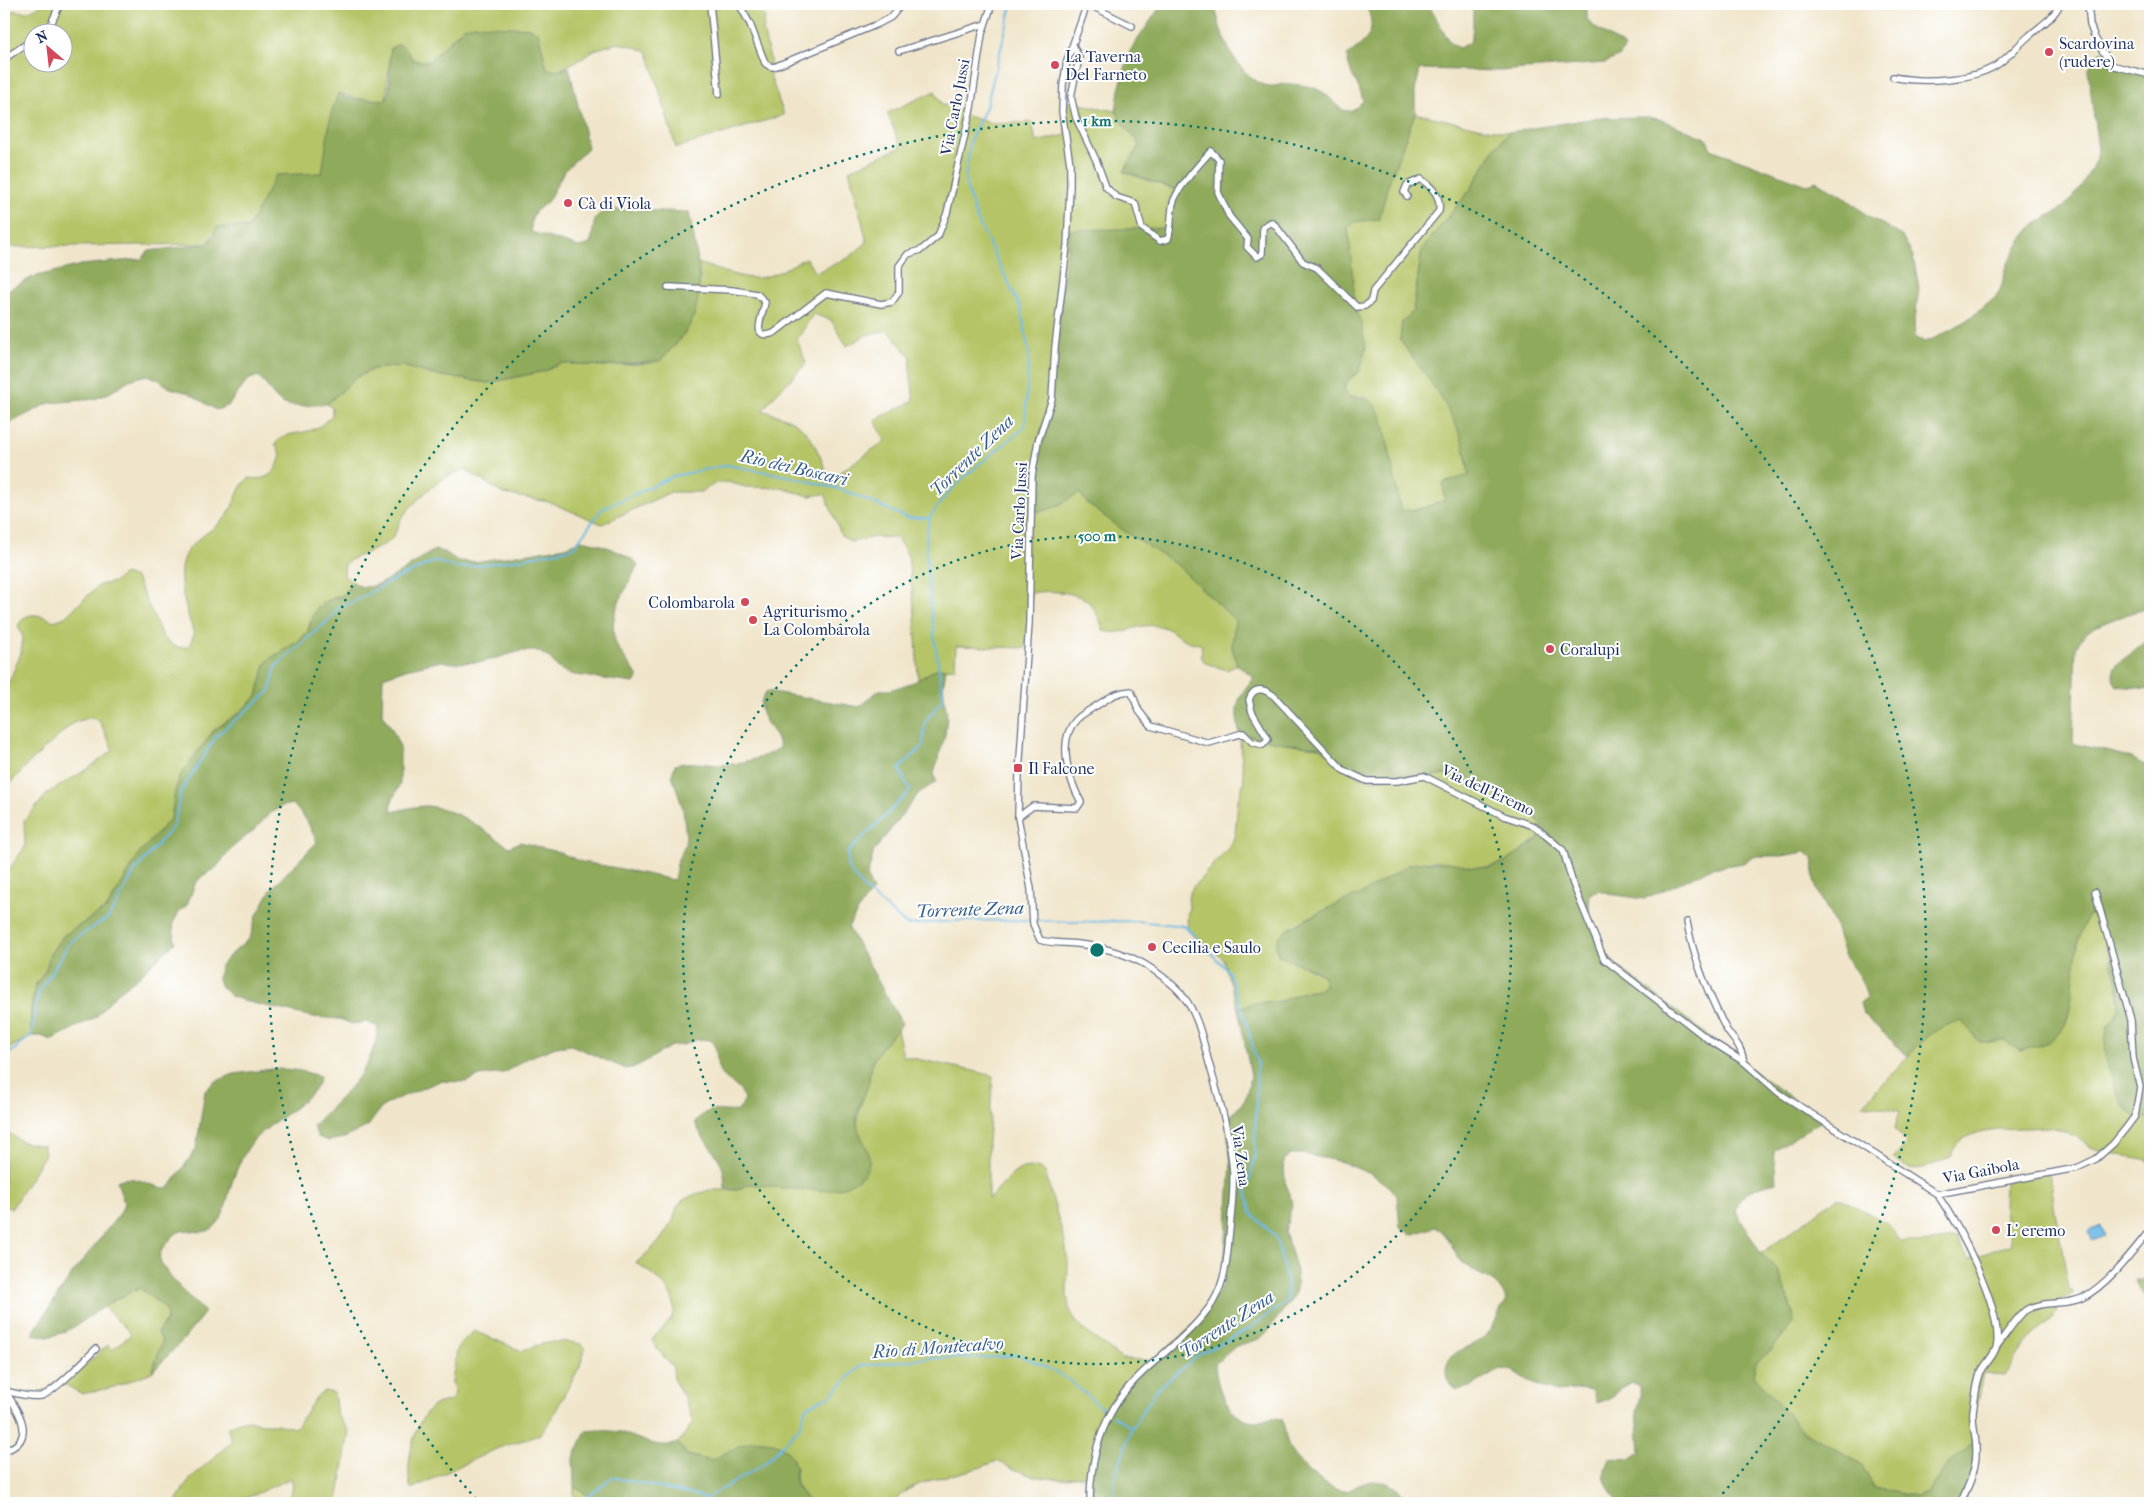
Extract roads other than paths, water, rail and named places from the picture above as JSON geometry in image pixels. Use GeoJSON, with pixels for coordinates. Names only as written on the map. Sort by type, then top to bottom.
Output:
{"type":"FeatureCollection","features":[{"type":"Feature","properties":{"kind":"street"},"geometry":{"type":"LineString","coordinates":[[52,22],[60,4]]}},
{"type":"Feature","properties":{"kind":"street"},"geometry":{"type":"LineString","coordinates":[[710,4],[719,94]]}},
{"type":"Feature","properties":{"kind":"street"},"geometry":{"type":"LineString","coordinates":[[739,4],[750,24],[765,63],[774,67],[878,24],[891,17],[902,4]]}},
{"type":"Feature","properties":{"kind":"street","name":"Via Carlo Jussi"},"geometry":{"type":"LineString","coordinates":[[668,287],[732,290],[757,294],[765,302],[764,313],[758,324],[759,329],[762,334],[768,335],[774,333],[826,293],[881,304],[892,302],[899,292],[899,266],[908,254],[921,250],[938,236],[947,213],[971,108],[982,34],[992,4]]}},
{"type":"Feature","properties":{"kind":"street"},"geometry":{"type":"LineString","coordinates":[[1089,4],[1132,26]]}},
{"type":"Feature","properties":{"kind":"street","name":"Via Carlo Jussi"},"geometry":{"type":"LineString","coordinates":[[1032,905],[1032,889],[1018,817],[1029,623],[1032,476],[1038,441],[1052,399],[1055,347],[1067,246],[1070,164],[1062,112],[1063,85],[1067,61],[1089,4]]}},
{"type":"Feature","properties":{"kind":"street"},"geometry":{"type":"LineString","coordinates":[[1893,77],[1934,80],[1974,76],[1997,65],[2057,12],[2060,4]]}},
{"type":"Feature","properties":{"kind":"street"},"geometry":{"type":"LineString","coordinates":[[2088,4],[2090,26],[2111,64],[2150,74]]}},
{"type":"Feature","properties":{"kind":"street"},"geometry":{"type":"LineString","coordinates":[[900,51],[985,24]]}},
{"type":"Feature","properties":{"kind":"street"},"geometry":{"type":"LineString","coordinates":[[1073,44],[1079,58],[1071,97],[1076,118],[1106,186],[1116,197],[1135,203],[1142,228],[1160,241],[1168,239],[1173,202],[1189,176],[1211,151],[1219,160],[1218,192],[1229,216],[1248,239],[1247,247],[1257,257],[1262,254],[1263,227],[1270,222],[1275,225],[1302,262],[1317,268],[1357,307],[1365,306],[1371,301],[1373,291],[1439,211],[1440,201],[1433,188],[1421,179],[1407,185],[1404,192],[1407,196]]}},
{"type":"Feature","properties":{"kind":"street"},"geometry":{"type":"LineString","coordinates":[[4,59],[22,47]]}},
{"type":"Feature","properties":{"kind":"street","name":"Via dell'Eremo"},"geometry":{"type":"LineString","coordinates":[[1018,817],[1033,806],[1076,808],[1081,802],[1075,791],[1066,763],[1068,735],[1076,719],[1119,692],[1130,691],[1139,711],[1151,726],[1209,742],[1243,733],[1252,742],[1263,745],[1268,739],[1252,712],[1249,700],[1253,692],[1262,689],[1274,696],[1343,770],[1367,781],[1397,781],[1424,776],[1504,816],[1534,826],[1563,850],[1573,884],[1604,959],[1710,1040],[1744,1062]]}},
{"type":"Feature","properties":{"kind":"street","name":"Via Gaibola"},"geometry":{"type":"LineString","coordinates":[[1687,922],[1699,968],[1723,1023],[1742,1049],[1744,1062],[1779,1093],[1937,1194],[2077,1168],[2096,1159],[2113,1144],[2135,1116],[2140,1087],[2133,1058],[2131,1020],[2095,892]]}},
{"type":"Feature","properties":{"kind":"street","name":"Via Zena"},"geometry":{"type":"LineString","coordinates":[[1032,905],[1033,924],[1040,940],[1051,944],[1075,944],[1103,948],[1136,959],[1153,969],[1183,996],[1193,1012],[1208,1061],[1227,1136],[1233,1173],[1227,1263],[1223,1284],[1200,1320],[1141,1374],[1116,1404],[1105,1423],[1097,1444],[1090,1476],[1090,1503]]}},
{"type":"Feature","properties":{"kind":"street"},"geometry":{"type":"LineString","coordinates":[[1937,1194],[1961,1231],[1969,1250],[1994,1315],[1997,1346]]}},
{"type":"Feature","properties":{"kind":"street"},"geometry":{"type":"LineString","coordinates":[[1960,1503],[1971,1481],[1976,1452],[1972,1427],[1977,1387],[1981,1373],[1997,1346],[2025,1310],[2040,1305],[2082,1298],[2102,1283],[2130,1255],[2150,1230]]}},
{"type":"Feature","properties":{"kind":"street"},"geometry":{"type":"LineString","coordinates":[[4,1390],[25,1395],[42,1396],[56,1387],[96,1349]]}},
{"type":"Feature","properties":{"kind":"street"},"geometry":{"type":"LineString","coordinates":[[4,1390],[18,1411],[23,1434],[16,1446],[4,1451]]}},
{"type":"Feature","properties":{"kind":"water"},"geometry":{"type":"Polygon","coordinates":[[[2101,1226],[2105,1235],[2091,1240],[2088,1231],[2101,1226]]]}},
{"type":"Feature","properties":{"kind":"waterway","name":"Torrente Zena"},"geometry":{"type":"LineString","coordinates":[[1015,4],[1011,9],[986,107],[970,141],[965,182],[976,217],[1021,309],[1029,352],[1025,427],[961,480],[939,504],[931,516],[927,530],[926,550],[930,604],[943,698],[925,722],[923,746],[899,769],[910,790],[848,852],[848,868],[864,889],[907,925],[955,921],[1035,920],[1071,922],[1136,921],[1185,926],[1229,972],[1245,1018],[1257,1062],[1255,1156],[1247,1191],[1251,1213],[1276,1237],[1287,1281],[1287,1301],[1249,1329],[1200,1354],[1158,1388],[1132,1428],[1115,1476],[1114,1503]]}},
{"type":"Feature","properties":{"kind":"waterway","name":"Torrente Zena"},"geometry":{"type":"LineString","coordinates":[[1136,4],[1144,7],[1160,7],[1163,4]]}},
{"type":"Feature","properties":{"kind":"waterway","name":"Rio dei Boscari"},"geometry":{"type":"LineString","coordinates":[[4,1058],[31,1036],[38,994],[70,942],[109,917],[135,871],[174,825],[181,792],[217,735],[270,691],[276,666],[331,618],[339,607],[353,602],[387,583],[435,561],[457,568],[521,559],[573,548],[602,509],[674,476],[727,465],[788,476],[843,490],[908,518],[930,518]]}},
{"type":"Feature","properties":{"kind":"waterway","name":"Rio di Montecalvo"},"geometry":{"type":"LineString","coordinates":[[581,1503],[612,1477],[707,1498],[763,1465],[799,1428],[807,1406],[832,1395],[860,1366],[930,1358],[982,1358],[1018,1355],[1042,1365],[1069,1380],[1106,1411]]}},
{"type":"Feature","properties":{"kind":"waterway","name":"Rio di Montecalvo"},"geometry":{"type":"LineString","coordinates":[[1114,1416],[1131,1427]]}},
{"type":"Feature","properties":{"kind":"place","name":"Scardovina (rudere)"},"geometry":{"type":"Point","coordinates":[2049,52]}},
{"type":"Feature","properties":{"kind":"place","name":"La Taverna Del Farneto"},"geometry":{"type":"Point","coordinates":[1055,65]}},
{"type":"Feature","properties":{"kind":"place","name":"Cà di Viola"},"geometry":{"type":"Point","coordinates":[568,203]}},
{"type":"Feature","properties":{"kind":"place","name":"Colombarola"},"geometry":{"type":"Point","coordinates":[745,602]}},
{"type":"Feature","properties":{"kind":"place","name":"Agriturismo La Colombarola"},"geometry":{"type":"Point","coordinates":[753,620]}},
{"type":"Feature","properties":{"kind":"place","name":"Coralupi"},"geometry":{"type":"Point","coordinates":[1550,649]}},
{"type":"Feature","properties":{"kind":"place","name":"Il Falcone"},"geometry":{"type":"Point","coordinates":[1018,768]}},
{"type":"Feature","properties":{"kind":"place","name":"Cecilia e Saulo"},"geometry":{"type":"Point","coordinates":[1152,947]}},
{"type":"Feature","properties":{"kind":"place","name":"L' eremo"},"geometry":{"type":"Point","coordinates":[1996,1230]}}]}
